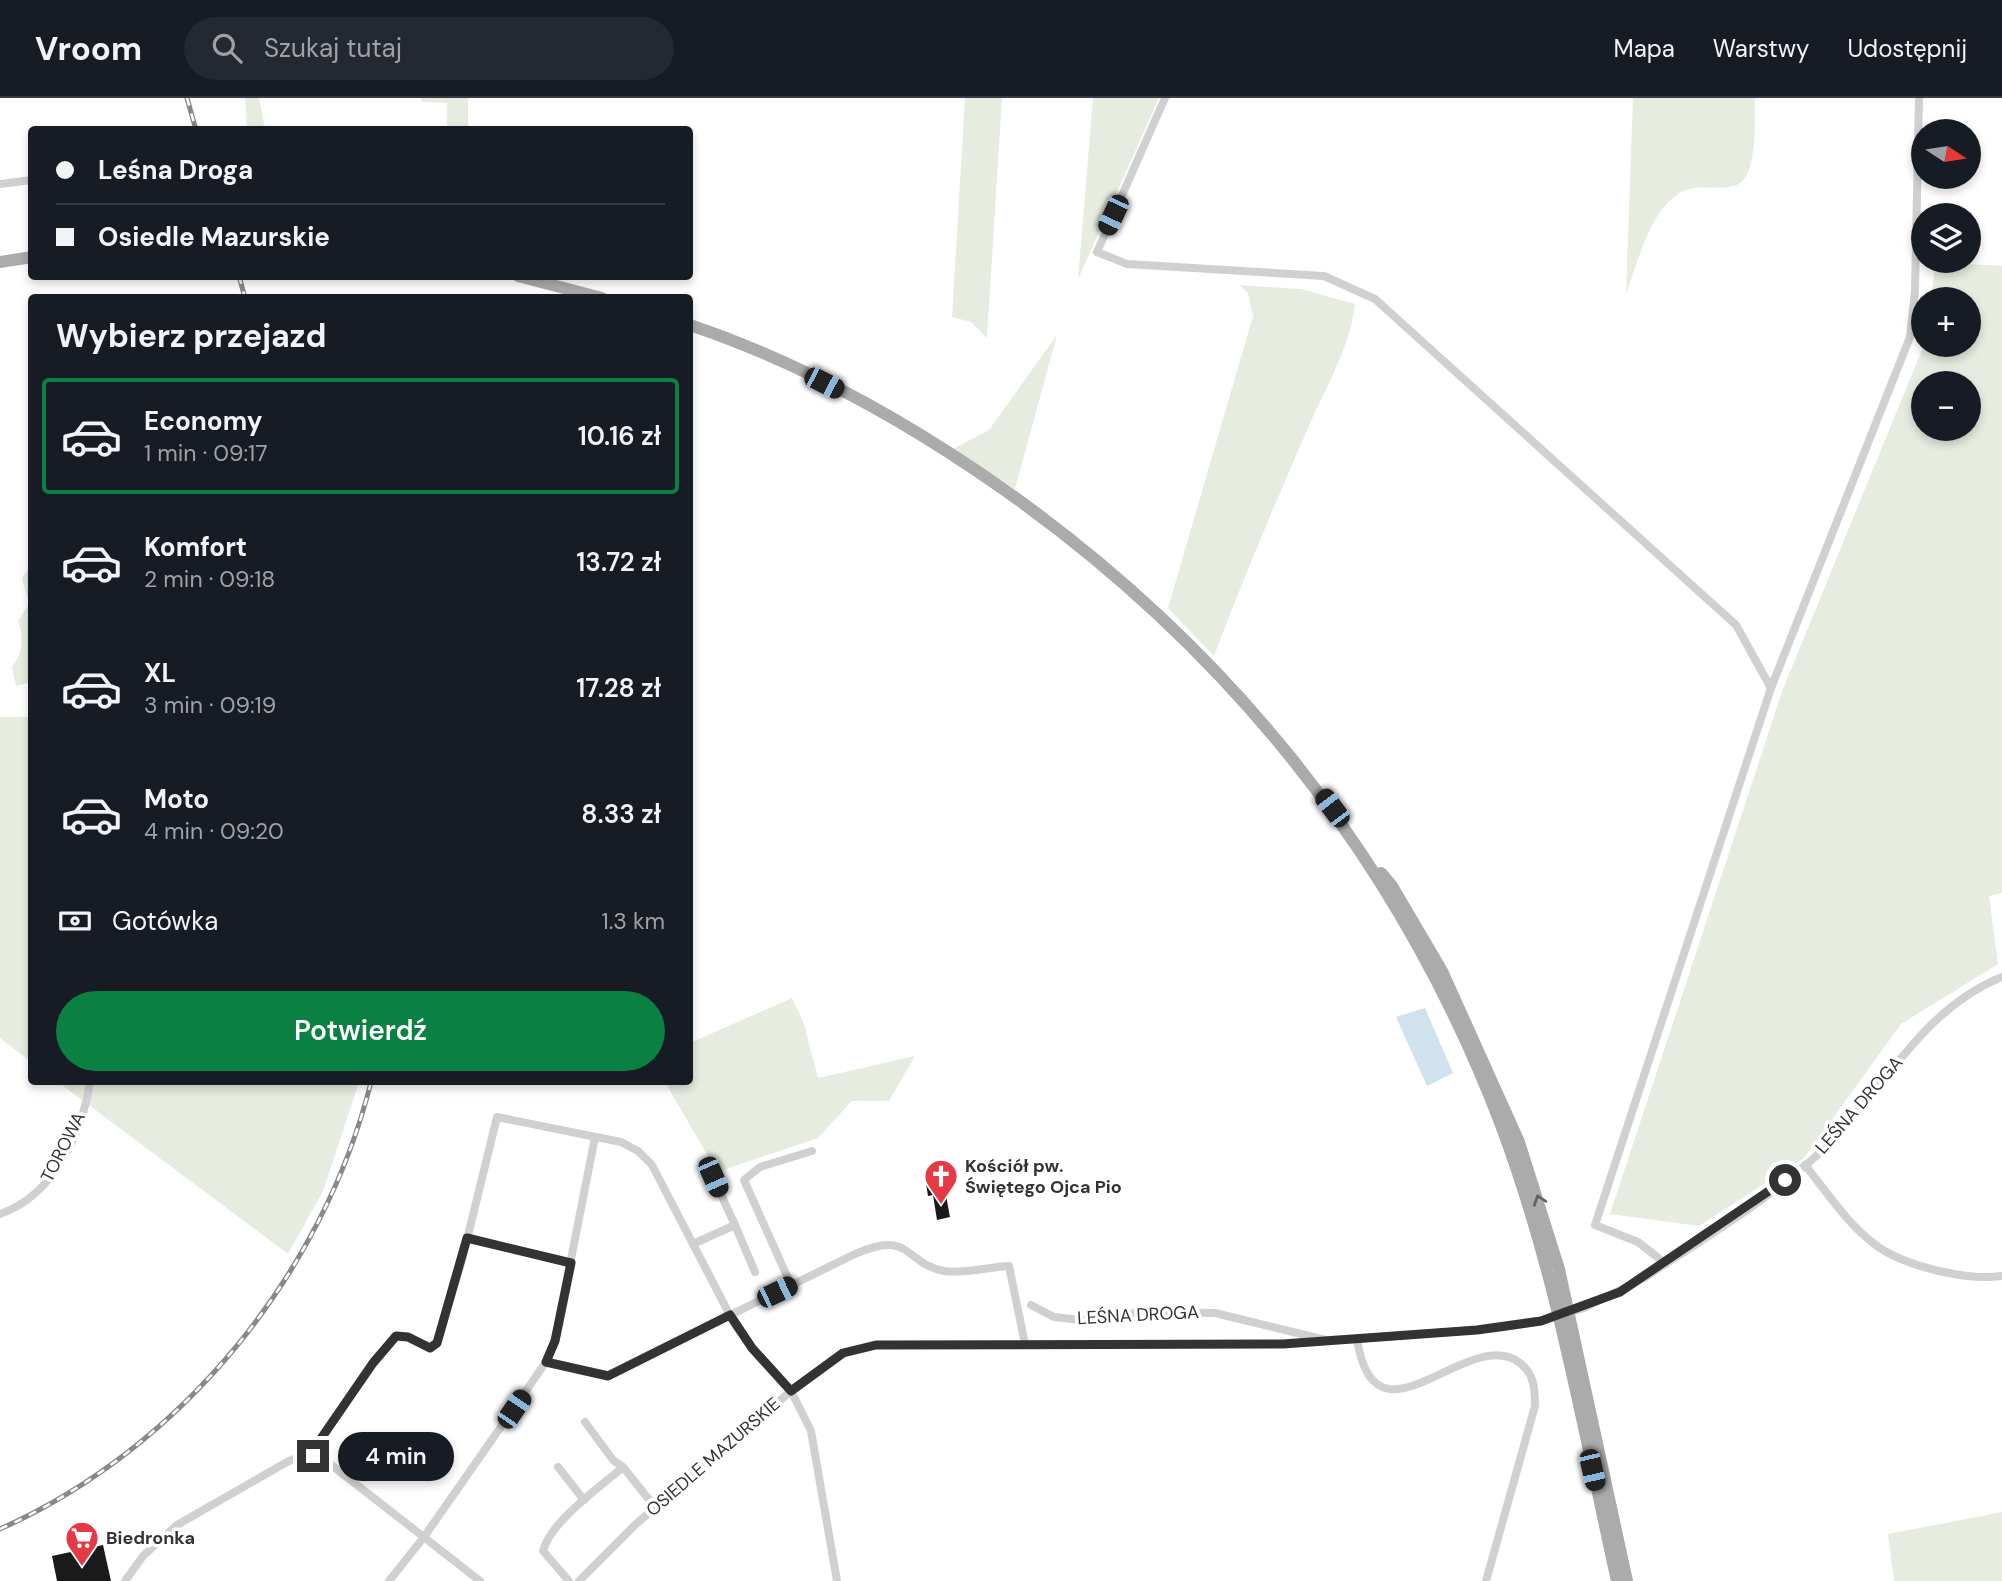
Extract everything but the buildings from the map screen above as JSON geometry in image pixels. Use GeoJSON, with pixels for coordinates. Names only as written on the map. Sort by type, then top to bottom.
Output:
{"type":"FeatureCollection","features":[{"type":"Feature","properties":{"kind":"main road"},"geometry":{"type":"LineString","coordinates":[[3,261],[28,258]]}},
{"type":"Feature","properties":{"kind":"main road"},"geometry":{"type":"LineString","coordinates":[[533,280],[587,294]]}},
{"type":"Feature","properties":{"kind":"main road"},"geometry":{"type":"LineString","coordinates":[[693,326],[789,366],[891,417],[1002,488],[1088,552],[1149,604],[1266,725],[1362,852],[1429,967],[1476,1066],[1530,1211],[1563,1315],[1627,1581]]}},
{"type":"Feature","properties":{"kind":"main road"},"geometry":{"type":"LineString","coordinates":[[1563,1315],[1617,1581]]}},
{"type":"Feature","properties":{"kind":"street"},"geometry":{"type":"LineString","coordinates":[[1165,98],[1097,252],[1127,264],[1324,276],[1375,299],[1735,625],[1770,688]]}},
{"type":"Feature","properties":{"kind":"street"},"geometry":{"type":"LineString","coordinates":[[1666,1264],[1638,1242],[1595,1225],[1770,688],[1910,337],[1915,291],[1919,98]]}},
{"type":"Feature","properties":{"kind":"street"},"geometry":{"type":"LineString","coordinates":[[0,184],[28,180]]}},
{"type":"Feature","properties":{"kind":"street","name":"LEŚNA DROGA"},"geometry":{"type":"LineString","coordinates":[[1031,1305],[1054,1317],[1080,1320],[1145,1312],[1215,1313],[1326,1340],[1499,1328],[1563,1315],[1620,1292],[1666,1264],[1805,1165],[1834,1138],[1920,1034],[1962,1001],[2002,977]]}},
{"type":"Feature","properties":{"kind":"street","name":"TOROWA"},"geometry":{"type":"LineString","coordinates":[[0,1214],[18,1207],[41,1191],[65,1151],[87,1099],[89,1085]]}},
{"type":"Feature","properties":{"kind":"street","name":"OSIEDLE MAZURSKIE"},"geometry":{"type":"LineString","coordinates":[[313,1456],[320,1440],[373,1363],[396,1336],[408,1337],[430,1348],[437,1343],[497,1117],[621,1142],[638,1151],[652,1165],[730,1315],[752,1348],[791,1391],[655,1507],[579,1581]]}},
{"type":"Feature","properties":{"kind":"street"},"geometry":{"type":"LineString","coordinates":[[389,1581],[424,1537],[546,1362],[555,1341],[595,1137]]}},
{"type":"Feature","properties":{"kind":"street"},"geometry":{"type":"LineString","coordinates":[[791,1284],[744,1180],[760,1167],[812,1152]]}},
{"type":"Feature","properties":{"kind":"street"},"geometry":{"type":"LineString","coordinates":[[1805,1165],[1874,1245],[1951,1275],[2002,1276]]}},
{"type":"Feature","properties":{"kind":"street"},"geometry":{"type":"LineString","coordinates":[[713,1177],[755,1272]]}},
{"type":"Feature","properties":{"kind":"street"},"geometry":{"type":"LineString","coordinates":[[693,1244],[735,1225]]}},
{"type":"Feature","properties":{"kind":"street"},"geometry":{"type":"LineString","coordinates":[[467,1238],[571,1263]]}},
{"type":"Feature","properties":{"kind":"street"},"geometry":{"type":"LineString","coordinates":[[546,1362],[608,1376],[791,1284],[881,1245],[907,1248],[927,1264],[946,1271],[1009,1266],[1025,1344]]}},
{"type":"Feature","properties":{"kind":"street"},"geometry":{"type":"LineString","coordinates":[[1357,1339],[1361,1365],[1368,1379],[1381,1387],[1414,1387],[1484,1356],[1499,1354],[1513,1358],[1528,1369],[1535,1388],[1535,1406],[1486,1581]]}},
{"type":"Feature","properties":{"kind":"street"},"geometry":{"type":"LineString","coordinates":[[837,1581],[811,1431],[791,1391],[826,1365],[856,1348],[1025,1344],[1283,1344],[1326,1340]]}},
{"type":"Feature","properties":{"kind":"street"},"geometry":{"type":"LineString","coordinates":[[585,1422],[613,1460],[623,1467],[655,1507]]}},
{"type":"Feature","properties":{"kind":"street"},"geometry":{"type":"LineString","coordinates":[[125,1581],[144,1556],[177,1525],[287,1462],[313,1456],[325,1460],[480,1581]]}},
{"type":"Feature","properties":{"kind":"street"},"geometry":{"type":"LineString","coordinates":[[558,1467],[584,1500]]}},
{"type":"Feature","properties":{"kind":"street"},"geometry":{"type":"LineString","coordinates":[[569,1581],[543,1551],[547,1539],[584,1500],[623,1467]]}},
{"type":"Feature","properties":{"kind":"shaded area"},"geometry":{"type":"Polygon","coordinates":[[[245,98],[259,98],[264,126],[247,126],[245,98]]]}},
{"type":"Feature","properties":{"kind":"shaded area"},"geometry":{"type":"Polygon","coordinates":[[[421,98],[468,98],[468,126],[447,126],[447,103],[422,102],[421,98]]]}},
{"type":"Feature","properties":{"kind":"shaded area"},"geometry":{"type":"Polygon","coordinates":[[[965,98],[1002,98],[987,338],[971,322],[952,317],[965,98]]]}},
{"type":"Feature","properties":{"kind":"shaded area"},"geometry":{"type":"Polygon","coordinates":[[[1093,98],[1159,98],[1078,279],[1093,98]]]}},
{"type":"Feature","properties":{"kind":"shaded area"},"geometry":{"type":"Polygon","coordinates":[[[1633,98],[1755,98],[1755,133],[1748,173],[1742,181],[1728,187],[1686,190],[1663,208],[1647,236],[1626,294],[1633,98]]]}},
{"type":"Feature","properties":{"kind":"shaded area"},"geometry":{"type":"Polygon","coordinates":[[[1981,265],[2002,266],[2002,893],[1989,896],[1998,964],[1901,1024],[1804,1158],[1699,1226],[1610,1214],[1783,689],[1911,377],[1911,441],[1981,441],[1981,371],[1913,371],[1919,357],[1981,357],[1981,287],[1933,287],[1935,273],[1981,273],[1981,265]]]}},
{"type":"Feature","properties":{"kind":"shaded area"},"geometry":{"type":"Polygon","coordinates":[[[1239,285],[1301,289],[1355,304],[1348,337],[1336,368],[1271,513],[1214,656],[1168,608],[1253,316],[1248,293],[1239,285]]]}},
{"type":"Feature","properties":{"kind":"shaded area"},"geometry":{"type":"Polygon","coordinates":[[[1057,335],[1015,489],[953,449],[989,430],[1057,335]]]}},
{"type":"Feature","properties":{"kind":"shaded area"},"geometry":{"type":"Polygon","coordinates":[[[28,569],[28,600],[22,578],[28,569]]]}},
{"type":"Feature","properties":{"kind":"shaded area"},"geometry":{"type":"Polygon","coordinates":[[[28,606],[28,683],[16,686],[12,667],[21,645],[18,621],[28,606]]]}},
{"type":"Feature","properties":{"kind":"shaded area"},"geometry":{"type":"Polygon","coordinates":[[[0,717],[28,717],[28,1060],[0,1038],[0,717]]]}},
{"type":"Feature","properties":{"kind":"shaded area"},"geometry":{"type":"Polygon","coordinates":[[[792,998],[804,1024],[818,1078],[915,1056],[889,1101],[852,1101],[818,1138],[717,1172],[667,1085],[693,1085],[693,1042],[792,998]]]}},
{"type":"Feature","properties":{"kind":"shaded area"},"geometry":{"type":"Polygon","coordinates":[[[62,1085],[358,1085],[323,1191],[288,1254],[62,1085]]]}},
{"type":"Feature","properties":{"kind":"shaded area"},"geometry":{"type":"Polygon","coordinates":[[[2002,1512],[2002,1581],[1894,1581],[1888,1534],[2002,1512]]]}},
{"type":"Feature","properties":{"kind":"water"},"geometry":{"type":"Polygon","coordinates":[[[1425,1008],[1453,1073],[1427,1086],[1396,1017],[1425,1008]]]}},
{"type":"Feature","properties":{"kind":"railway"},"geometry":{"type":"LineString","coordinates":[[187,98],[195,126]]}},
{"type":"Feature","properties":{"kind":"railway"},"geometry":{"type":"LineString","coordinates":[[240,280],[244,294]]}},
{"type":"Feature","properties":{"kind":"railway"},"geometry":{"type":"LineString","coordinates":[[0,1529],[66,1494],[128,1452],[185,1403],[236,1347],[281,1286],[318,1221],[349,1153],[370,1085]]}},
{"type":"Feature","properties":{"kind":"place","name":"Kościół pw. Świętego Ojca Pio"},"geometry":{"type":"Point","coordinates":[941,1206]}},
{"type":"Feature","properties":{"kind":"place","name":"Biedronka"},"geometry":{"type":"Point","coordinates":[82,1568]}},
{"type":"Feature","properties":{"kind":"route"},"geometry":{"type":"LineString","coordinates":[[313,1456],[320,1440],[389,1342],[396,1336],[408,1337],[430,1348],[437,1343],[467,1238],[571,1263],[555,1341],[546,1362],[608,1376],[730,1315],[752,1348],[791,1391],[843,1353],[876,1345],[1283,1344],[1477,1330],[1541,1321],[1584,1308],[1620,1292],[1705,1238],[1785,1180]]}}]}
